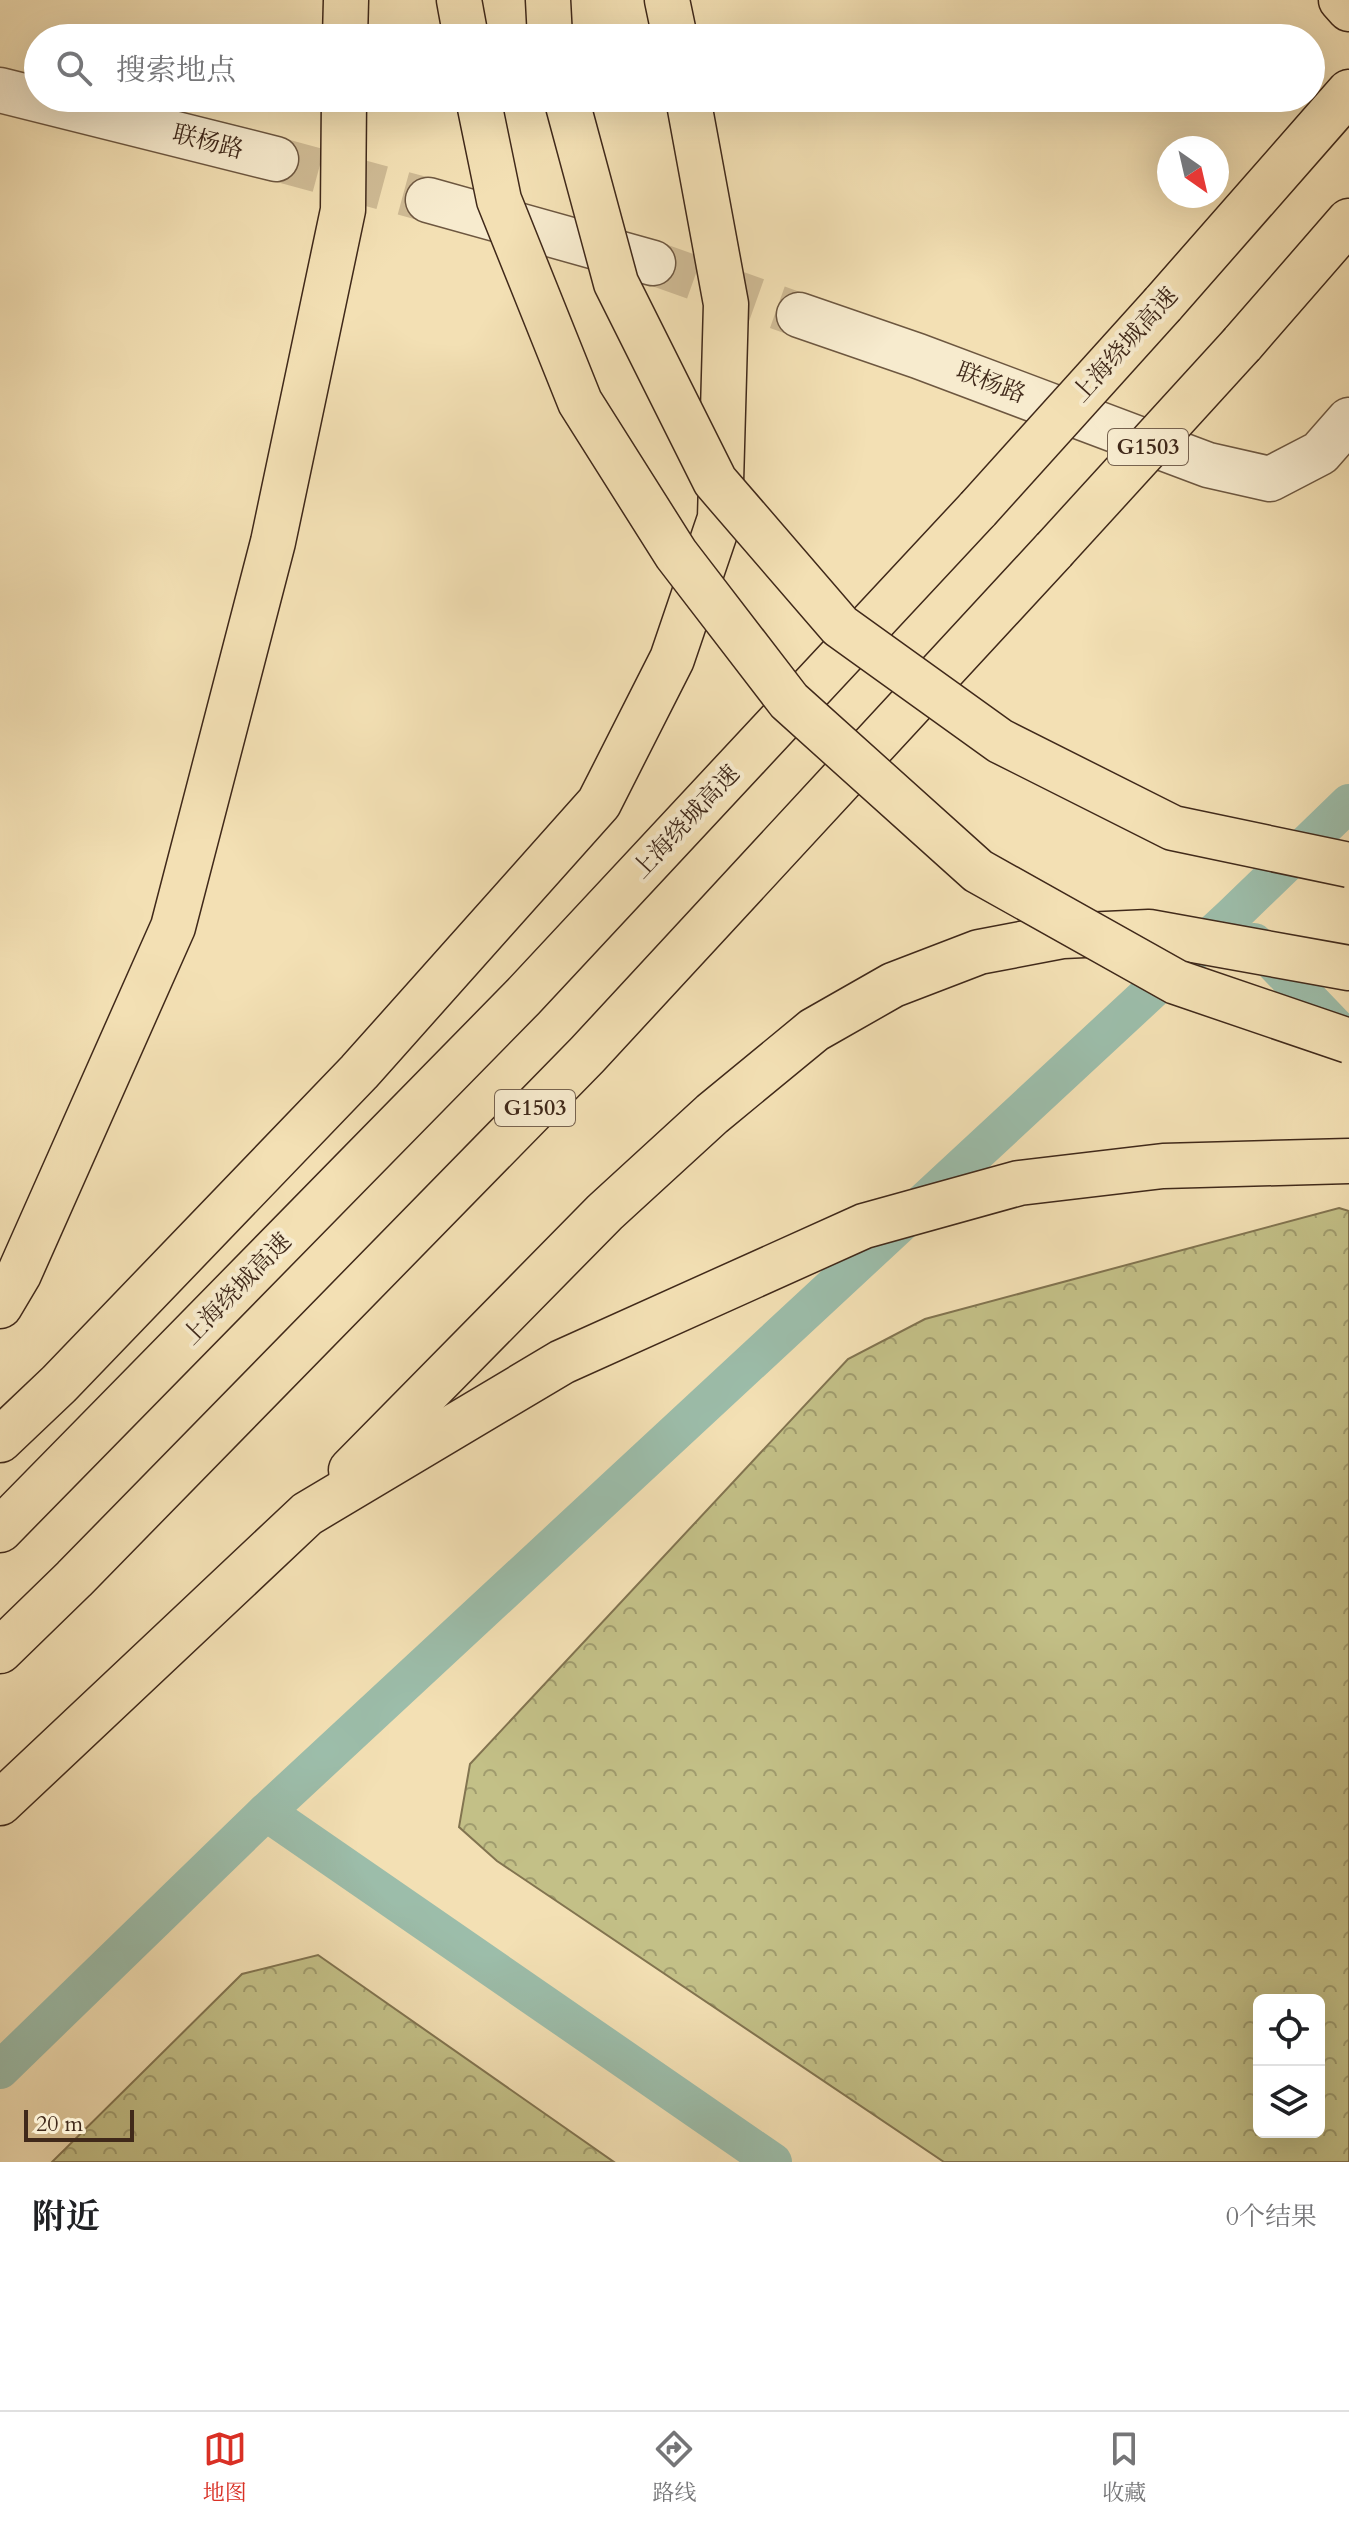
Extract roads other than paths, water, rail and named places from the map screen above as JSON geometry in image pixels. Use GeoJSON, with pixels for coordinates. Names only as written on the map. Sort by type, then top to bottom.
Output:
{"type":"FeatureCollection","features":[{"type":"Feature","properties":{"kind":"highway"},"geometry":{"type":"LineString","coordinates":[[345,24],[346,0]]}},
{"type":"Feature","properties":{"kind":"highway"},"geometry":{"type":"LineString","coordinates":[[459,0],[463,24]]}},
{"type":"Feature","properties":{"kind":"highway"},"geometry":{"type":"LineString","coordinates":[[548,0],[549,24]]}},
{"type":"Feature","properties":{"kind":"highway"},"geometry":{"type":"LineString","coordinates":[[667,0],[672,24]]}},
{"type":"Feature","properties":{"kind":"highway"},"geometry":{"type":"LineString","coordinates":[[1341,0],[1349,9]]}},
{"type":"Feature","properties":{"kind":"highway","name":"上海绕城高速"},"geometry":{"type":"LineString","coordinates":[[0,1530],[523,997],[978,509],[1349,92]]}},
{"type":"Feature","properties":{"kind":"highway"},"geometry":{"type":"LineString","coordinates":[[0,1306],[19,1274],[173,927],[273,542],[343,210],[344,112]]}},
{"type":"Feature","properties":{"kind":"highway"},"geometry":{"type":"LineString","coordinates":[[481,112],[499,200],[580,402],[676,554],[789,701],[978,871],[1176,982],[1349,1041]]}},
{"type":"Feature","properties":{"kind":"highway"},"geometry":{"type":"LineString","coordinates":[[570,112],[616,283],[715,481],[840,626],[1000,741],[1173,828],[1349,865]]}},
{"type":"Feature","properties":{"kind":"highway"},"geometry":{"type":"LineString","coordinates":[[0,1440],[70,1373],[359,1072],[599,803],[672,659],[720,518],[726,304],[691,112]]}},
{"type":"Feature","properties":{"kind":"highway","name":"G1503"},"geometry":{"type":"LineString","coordinates":[[0,1651],[587,1055],[1054,550],[1242,344],[1349,221]]}},
{"type":"Feature","properties":{"kind":"highway"},"geometry":{"type":"LineString","coordinates":[[0,1803],[307,1514],[605,1212],[712,1114],[814,1030],[893,985],[979,952],[1063,936],[1149,932],[1349,968]]}},
{"type":"Feature","properties":{"kind":"highway"},"geometry":{"type":"LineString","coordinates":[[307,1514],[562,1362],[864,1226],[1019,1183],[1163,1166],[1349,1161]]}},
{"type":"Feature","properties":{"kind":"street","name":"联杨路"},"geometry":{"type":"LineString","coordinates":[[0,90],[24,96]]}},
{"type":"Feature","properties":{"kind":"street","name":"联杨路"},"geometry":{"type":"LineString","coordinates":[[88,112],[276,159]]}},
{"type":"Feature","properties":{"kind":"street"},"geometry":{"type":"LineString","coordinates":[[428,200],[653,263]]}},
{"type":"Feature","properties":{"kind":"street","name":"联杨路"},"geometry":{"type":"LineString","coordinates":[[799,315],[918,356],[1208,465],[1270,479],[1320,453],[1349,420]]}},
{"type":"Feature","properties":{"kind":"waterway"},"geometry":{"type":"LineString","coordinates":[[0,2070],[266,1812],[1231,917],[1349,803]]}},
{"type":"Feature","properties":{"kind":"waterway"},"geometry":{"type":"LineString","coordinates":[[1254,942],[1349,1041]]}},
{"type":"Feature","properties":{"kind":"waterway"},"geometry":{"type":"LineString","coordinates":[[266,1812],[773,2162]]}},
{"type":"Feature","properties":{"kind":"tunnel"},"geometry":{"type":"LineString","coordinates":[[276,159],[428,200]]}},
{"type":"Feature","properties":{"kind":"tunnel"},"geometry":{"type":"LineString","coordinates":[[653,263],[799,315]]}}]}
